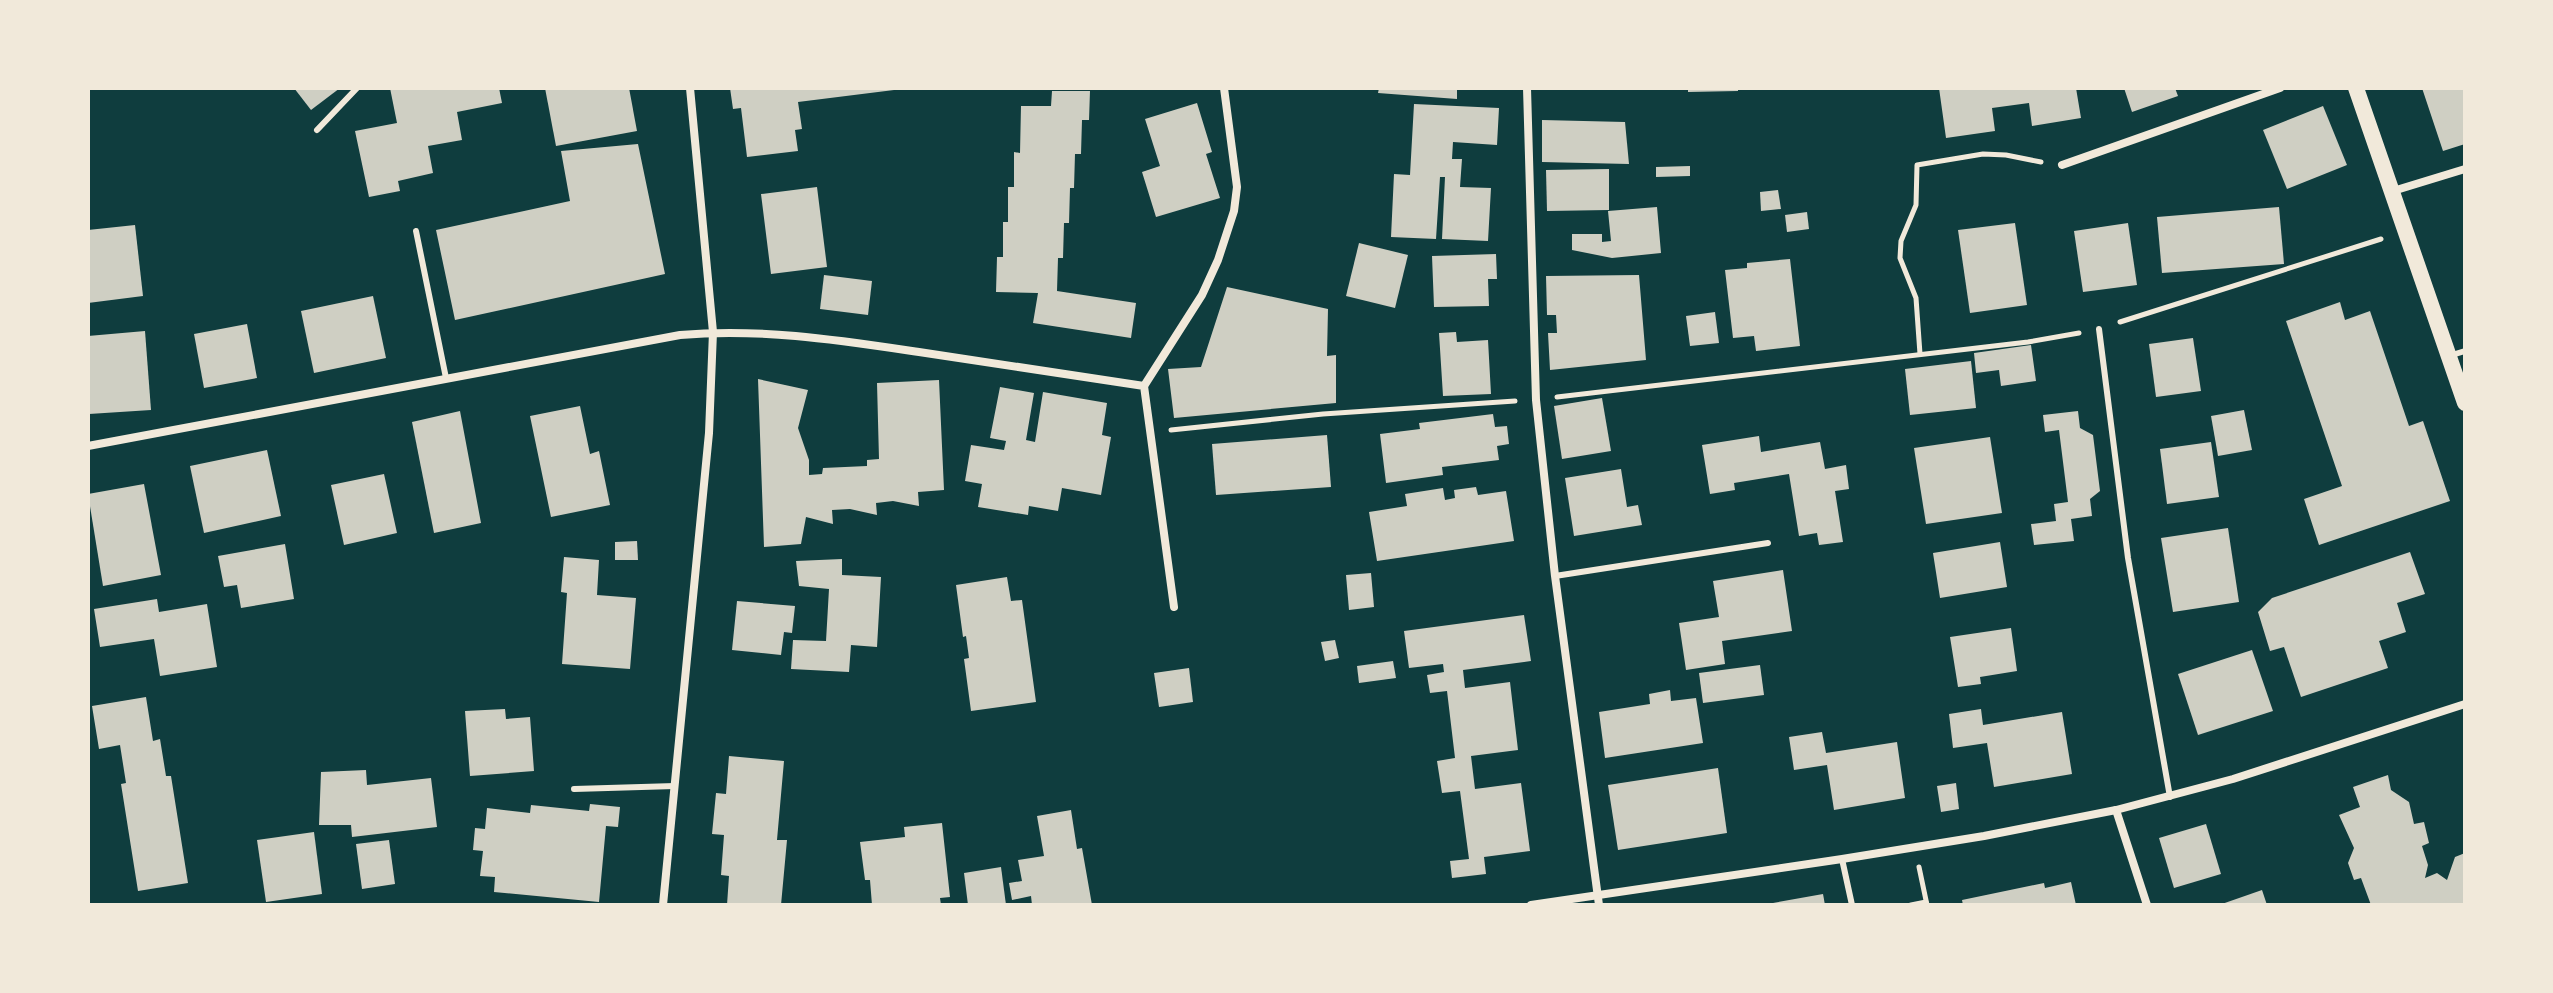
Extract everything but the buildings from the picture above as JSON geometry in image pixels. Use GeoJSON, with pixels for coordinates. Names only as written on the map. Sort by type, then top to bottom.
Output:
{"type":"FeatureCollection","features":[{"type":"Feature","properties":{"kind":"main road"},"geometry":{"type":"LineString","coordinates":[[2356,88],[2413,253],[2457,354],[2465,403]]}},
{"type":"Feature","properties":{"kind":"street"},"geometry":{"type":"LineString","coordinates":[[663,905],[709,433],[713,332],[690,88]]}},
{"type":"Feature","properties":{"kind":"street"},"geometry":{"type":"LineString","coordinates":[[1174,607],[1144,386],[1202,295],[1218,260],[1234,211],[1237,187],[1224,88]]}},
{"type":"Feature","properties":{"kind":"street"},"geometry":{"type":"LineString","coordinates":[[1527,88],[1536,400],[1555,576],[1599,900]]}},
{"type":"Feature","properties":{"kind":"street"},"geometry":{"type":"LineString","coordinates":[[2062,165],[2280,88]]}},
{"type":"Feature","properties":{"kind":"street"},"geometry":{"type":"LineString","coordinates":[[2393,191],[2465,169]]}},
{"type":"Feature","properties":{"kind":"street"},"geometry":{"type":"LineString","coordinates":[[88,446],[680,335],[713,332],[788,335],[1144,386]]}},
{"type":"Feature","properties":{"kind":"street"},"geometry":{"type":"LineString","coordinates":[[1531,905],[1599,900],[2116,810],[2313,755],[2465,704]]}},
{"type":"Feature","properties":{"kind":"street"},"geometry":{"type":"LineString","coordinates":[[2116,810],[2147,905]]}},
{"type":"Feature","properties":{"kind":"lane"},"geometry":{"type":"LineString","coordinates":[[317,130],[357,88]]}},
{"type":"Feature","properties":{"kind":"lane"},"geometry":{"type":"LineString","coordinates":[[416,231],[446,378]]}},
{"type":"Feature","properties":{"kind":"lane"},"geometry":{"type":"LineString","coordinates":[[2099,329],[2128,558],[2170,797]]}},
{"type":"Feature","properties":{"kind":"lane"},"geometry":{"type":"LineString","coordinates":[[1555,576],[1768,543]]}},
{"type":"Feature","properties":{"kind":"lane"},"geometry":{"type":"LineString","coordinates":[[574,789],[675,786]]}},
{"type":"Feature","properties":{"kind":"lane"},"geometry":{"type":"LineString","coordinates":[[1842,859],[1852,905]]}},
{"type":"Feature","properties":{"kind":"path"},"geometry":{"type":"LineString","coordinates":[[1920,354],[1916,298],[1900,258],[1901,241],[1916,205],[1917,165],[1983,154],[2062,165]]}},
{"type":"Feature","properties":{"kind":"path"},"geometry":{"type":"LineString","coordinates":[[1150,432],[1323,414],[1536,400],[2028,342],[2099,329],[2387,237],[2394,259],[2413,253]]}},
{"type":"Feature","properties":{"kind":"path"},"geometry":{"type":"LineString","coordinates":[[1911,905],[1926,904],[1915,847]]}}]}
